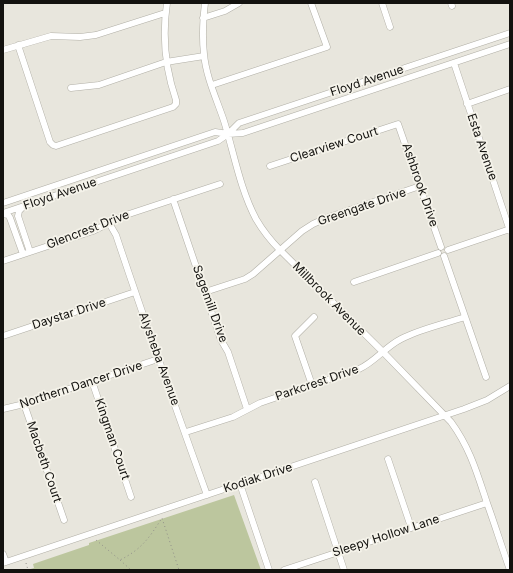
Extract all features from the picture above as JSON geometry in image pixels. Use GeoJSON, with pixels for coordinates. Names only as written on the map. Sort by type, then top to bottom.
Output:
{"type":"FeatureCollection","features":[{"type":"Feature","properties":{"kind":"street"},"geometry":{"type":"LineString","coordinates":[[18,45],[50,142],[56,146],[173,107],[176,104],[166,62],[164,34],[167,3]]}},
{"type":"Feature","properties":{"kind":"street","name":"Millbrook Avenue"},"geometry":{"type":"LineString","coordinates":[[205,3],[203,18],[204,56],[250,205],[264,231],[280,250],[383,352],[458,432],[468,448],[510,570]]}},
{"type":"Feature","properties":{"kind":"street"},"geometry":{"type":"LineString","coordinates":[[203,18],[225,11],[239,3]]}},
{"type":"Feature","properties":{"kind":"street"},"geometry":{"type":"LineString","coordinates":[[212,85],[326,47],[311,3]]}},
{"type":"Feature","properties":{"kind":"street"},"geometry":{"type":"LineString","coordinates":[[382,3],[390,27]]}},
{"type":"Feature","properties":{"kind":"street"},"geometry":{"type":"LineString","coordinates":[[3,50],[51,36],[80,37],[96,35],[166,13]]}},
{"type":"Feature","properties":{"kind":"street","name":"Floyd Avenue"},"geometry":{"type":"LineString","coordinates":[[3,214],[218,141],[239,124],[510,33]]}},
{"type":"Feature","properties":{"kind":"street","name":"Floyd Avenue"},"geometry":{"type":"LineString","coordinates":[[3,203],[215,132],[228,134],[243,133],[454,64],[510,44]]}},
{"type":"Feature","properties":{"kind":"street"},"geometry":{"type":"LineString","coordinates":[[71,88],[99,85],[166,62],[204,56]]}},
{"type":"Feature","properties":{"kind":"street","name":"Esta Avenue"},"geometry":{"type":"LineString","coordinates":[[454,64],[510,230]]}},
{"type":"Feature","properties":{"kind":"street"},"geometry":{"type":"LineString","coordinates":[[467,104],[510,89]]}},
{"type":"Feature","properties":{"kind":"street","name":"Clearview Court"},"geometry":{"type":"LineString","coordinates":[[270,166],[398,124]]}},
{"type":"Feature","properties":{"kind":"street","name":"Ashbrook Drive"},"geometry":{"type":"LineString","coordinates":[[398,124],[441,247]]}},
{"type":"Feature","properties":{"kind":"street","name":"Glencrest Drive"},"geometry":{"type":"LineString","coordinates":[[3,261],[93,231],[123,216],[220,184]]}},
{"type":"Feature","properties":{"kind":"street","name":"Greengate Drive"},"geometry":{"type":"LineString","coordinates":[[205,292],[245,279],[254,274],[302,231],[320,220],[420,186]]}},
{"type":"Feature","properties":{"kind":"street","name":"Sagemill Drive"},"geometry":{"type":"LineString","coordinates":[[173,199],[247,409]]}},
{"type":"Feature","properties":{"kind":"street"},"geometry":{"type":"LineString","coordinates":[[24,206],[19,211],[18,216],[30,252]]}},
{"type":"Feature","properties":{"kind":"street"},"geometry":{"type":"LineString","coordinates":[[3,214],[8,215],[10,218],[23,254]]}},
{"type":"Feature","properties":{"kind":"street","name":"Alysheba Avenue"},"geometry":{"type":"LineString","coordinates":[[109,223],[116,235],[158,359],[186,432],[207,495]]}},
{"type":"Feature","properties":{"kind":"street"},"geometry":{"type":"LineString","coordinates":[[354,282],[447,254],[448,250],[510,230]]}},
{"type":"Feature","properties":{"kind":"street"},"geometry":{"type":"LineString","coordinates":[[448,250],[445,247],[438,249],[465,317],[486,377]]}},
{"type":"Feature","properties":{"kind":"street","name":"Daystar Drive"},"geometry":{"type":"LineString","coordinates":[[3,336],[135,292]]}},
{"type":"Feature","properties":{"kind":"street"},"geometry":{"type":"LineString","coordinates":[[312,385],[295,336],[314,317]]}},
{"type":"Feature","properties":{"kind":"street","name":"Parkcrest Drive"},"geometry":{"type":"LineString","coordinates":[[186,432],[233,417],[260,402],[364,367],[401,339],[465,317]]}},
{"type":"Feature","properties":{"kind":"street","name":"Northern Dancer Drive"},"geometry":{"type":"LineString","coordinates":[[3,409],[24,404],[158,359]]}},
{"type":"Feature","properties":{"kind":"street","name":"Kingman Court"},"geometry":{"type":"LineString","coordinates":[[92,381],[131,497]]}},
{"type":"Feature","properties":{"kind":"street","name":"Kodiak Drive"},"geometry":{"type":"LineString","coordinates":[[4,563],[444,416],[477,404],[510,386]]}},
{"type":"Feature","properties":{"kind":"street","name":"Macbeth Court"},"geometry":{"type":"LineString","coordinates":[[24,404],[64,520]]}},
{"type":"Feature","properties":{"kind":"street"},"geometry":{"type":"LineString","coordinates":[[388,459],[411,527]]}},
{"type":"Feature","properties":{"kind":"street"},"geometry":{"type":"LineString","coordinates":[[315,482],[344,570]]}},
{"type":"Feature","properties":{"kind":"street"},"geometry":{"type":"LineString","coordinates":[[240,484],[269,570]]}},
{"type":"Feature","properties":{"kind":"street","name":"Sleepy Hollow Lane"},"geometry":{"type":"LineString","coordinates":[[284,570],[487,503]]}},
{"type":"Feature","properties":{"kind":"street"},"geometry":{"type":"LineString","coordinates":[[3,554],[4,563]]}},
{"type":"Feature","properties":{"kind":"path"},"geometry":{"type":"LineString","coordinates":[[120,560],[130,555],[145,543],[162,518],[179,570]]}},
{"type":"Feature","properties":{"kind":"path"},"geometry":{"type":"LineString","coordinates":[[96,540],[130,570]]}},
{"type":"Feature","properties":{"kind":"path"},"geometry":{"type":"LineString","coordinates":[[26,564],[28,570]]}},
{"type":"Feature","properties":{"kind":"green space"},"geometry":{"type":"Polygon","coordinates":[[[234,495],[261,570],[27,570],[34,568],[33,564],[89,545],[89,543],[234,495]]]}}]}
